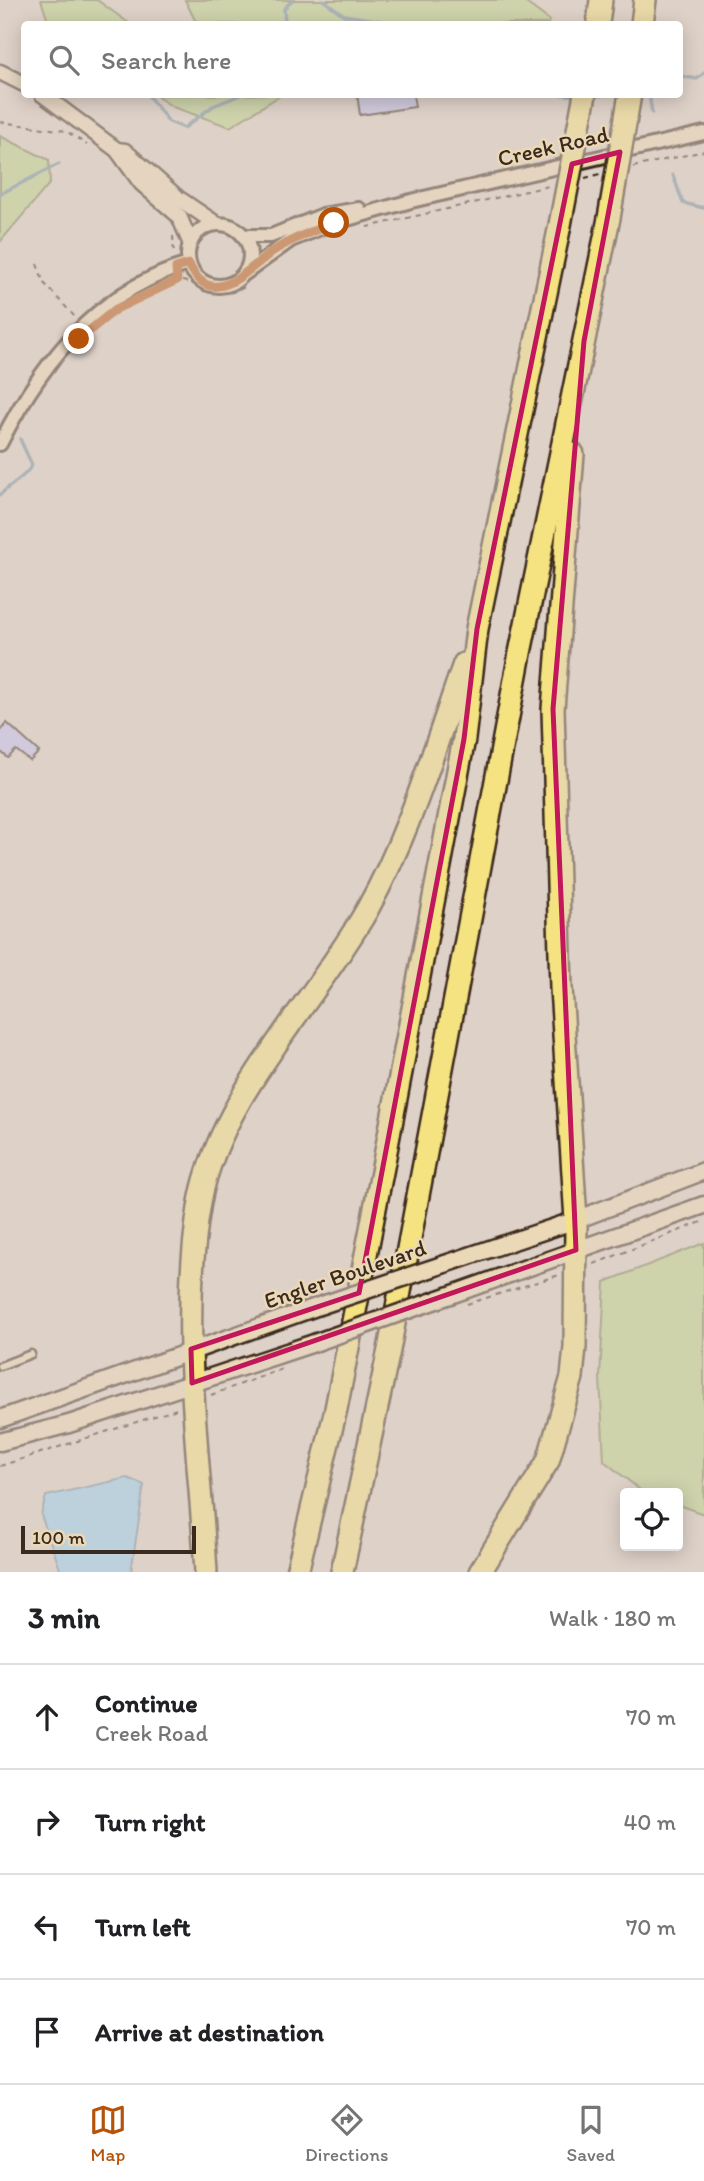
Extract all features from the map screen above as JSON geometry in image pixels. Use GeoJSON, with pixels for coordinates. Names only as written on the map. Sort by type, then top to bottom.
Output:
{"type":"FeatureCollection","features":[{"type":"Feature","properties":{"kind":"highway"},"geometry":{"type":"LineString","coordinates":[[297,1572],[336,1409],[383,1167],[464,739],[477,629],[560,225],[583,98]]}},
{"type":"Feature","properties":{"kind":"highway"},"geometry":{"type":"LineString","coordinates":[[342,1572],[389,1350],[468,922],[609,218],[629,98]]}},
{"type":"Feature","properties":{"kind":"highway"},"geometry":{"type":"LineString","coordinates":[[480,1572],[530,1495],[556,1440],[574,1357],[576,1220],[561,988],[553,709],[563,547],[583,341]]}},
{"type":"Feature","properties":{"kind":"highway"},"geometry":{"type":"LineString","coordinates":[[206,1572],[201,1389],[191,1349],[201,1202],[213,1157],[237,1106],[367,910],[397,849],[477,629]]}},
{"type":"Feature","properties":{"kind":"main road","name":"Engler Boulevard"},"geometry":{"type":"LineString","coordinates":[[0,1419],[191,1349],[576,1220],[704,1171]]}},
{"type":"Feature","properties":{"kind":"main road"},"geometry":{"type":"LineString","coordinates":[[0,1442],[201,1389],[314,1343],[704,1205]]}},
{"type":"Feature","properties":{"kind":"street"},"geometry":{"type":"LineString","coordinates":[[0,72],[21,82]]}},
{"type":"Feature","properties":{"kind":"street"},"geometry":{"type":"LineString","coordinates":[[47,98],[117,150],[141,183],[179,216],[190,242]]}},
{"type":"Feature","properties":{"kind":"street","name":"Creek Road"},"geometry":{"type":"LineString","coordinates":[[246,280],[272,253],[310,231],[411,201],[704,133]]}},
{"type":"Feature","properties":{"kind":"street"},"geometry":{"type":"LineString","coordinates":[[117,150],[125,151],[178,198],[215,223],[236,228],[244,236],[251,256],[246,280],[218,286],[199,280],[182,266]]}},
{"type":"Feature","properties":{"kind":"street","name":"Creek Road"},"geometry":{"type":"LineString","coordinates":[[244,236],[271,236],[323,215],[411,201]]}},
{"type":"Feature","properties":{"kind":"street"},"geometry":{"type":"LineString","coordinates":[[0,444],[51,359],[83,326],[114,300],[182,266],[196,233],[215,223]]}},
{"type":"Feature","properties":{"kind":"lane"},"geometry":{"type":"LineString","coordinates":[[0,1366],[31,1354]]}},
{"type":"Feature","properties":{"kind":"path"},"geometry":{"type":"LineString","coordinates":[[0,122],[66,131],[89,146]]}},
{"type":"Feature","properties":{"kind":"path"},"geometry":{"type":"LineString","coordinates":[[625,169],[704,151]]}},
{"type":"Feature","properties":{"kind":"path"},"geometry":{"type":"LineString","coordinates":[[585,178],[612,172]]}},
{"type":"Feature","properties":{"kind":"path"},"geometry":{"type":"LineString","coordinates":[[361,228],[559,184]]}},
{"type":"Feature","properties":{"kind":"path"},"geometry":{"type":"LineString","coordinates":[[172,233],[182,266],[177,280],[214,293],[226,293],[246,280]]}},
{"type":"Feature","properties":{"kind":"path"},"geometry":{"type":"LineString","coordinates":[[37,264],[44,284],[83,326]]}},
{"type":"Feature","properties":{"kind":"path"},"geometry":{"type":"LineString","coordinates":[[594,1264],[704,1221]]}},
{"type":"Feature","properties":{"kind":"path"},"geometry":{"type":"LineString","coordinates":[[459,1306],[562,1275]]}},
{"type":"Feature","properties":{"kind":"path"},"geometry":{"type":"LineString","coordinates":[[201,1389],[291,1366]]}},
{"type":"Feature","properties":{"kind":"path"},"geometry":{"type":"LineString","coordinates":[[0,1466],[172,1411]]}},
{"type":"Feature","properties":{"kind":"highlighted area"},"geometry":{"type":"Polygon","coordinates":[[[620,152],[584,341],[553,709],[576,1250],[192,1383],[191,1349],[359,1293],[464,739],[477,629],[572,164],[620,152]]]}},
{"type":"Feature","properties":{"kind":"green space"},"geometry":{"type":"Polygon","coordinates":[[[41,0],[97,0],[126,21],[48,21],[41,0]]]}},
{"type":"Feature","properties":{"kind":"green space"},"geometry":{"type":"Polygon","coordinates":[[[185,0],[522,0],[549,20],[549,21],[196,21],[185,0]]]}},
{"type":"Feature","properties":{"kind":"green space"},"geometry":{"type":"Polygon","coordinates":[[[160,98],[276,98],[230,127],[173,107],[160,98]]]}},
{"type":"Feature","properties":{"kind":"green space"},"geometry":{"type":"Polygon","coordinates":[[[0,136],[49,160],[50,183],[0,242],[0,136]]]}},
{"type":"Feature","properties":{"kind":"green space"},"geometry":{"type":"Polygon","coordinates":[[[704,1243],[704,1514],[683,1507],[683,1488],[638,1488],[604,1461],[600,1377],[605,1282],[704,1243]]]}},
{"type":"Feature","properties":{"kind":"water"},"geometry":{"type":"Polygon","coordinates":[[[127,1478],[144,1485],[131,1572],[61,1572],[41,1515],[46,1496],[127,1478]]]}},
{"type":"Feature","properties":{"kind":"building"},"geometry":{"type":"Polygon","coordinates":[[[358,98],[414,98],[415,107],[360,115],[358,98]]]}},
{"type":"Feature","properties":{"kind":"building"},"geometry":{"type":"Polygon","coordinates":[[[7,723],[39,752],[30,761],[16,750],[8,758],[0,751],[0,731],[7,723]]]}},
{"type":"Feature","properties":{"kind":"waterway"},"geometry":{"type":"LineString","coordinates":[[285,21],[284,9],[292,0]]}},
{"type":"Feature","properties":{"kind":"waterway"},"geometry":{"type":"LineString","coordinates":[[323,0],[344,15],[382,21]]}},
{"type":"Feature","properties":{"kind":"waterway"},"geometry":{"type":"LineString","coordinates":[[683,77],[697,79],[704,73]]}},
{"type":"Feature","properties":{"kind":"waterway"},"geometry":{"type":"LineString","coordinates":[[150,98],[169,122],[184,128],[213,106],[233,98]]}},
{"type":"Feature","properties":{"kind":"waterway"},"geometry":{"type":"LineString","coordinates":[[650,98],[652,113]]}},
{"type":"Feature","properties":{"kind":"waterway"},"geometry":{"type":"LineString","coordinates":[[0,194],[59,164]]}},
{"type":"Feature","properties":{"kind":"waterway"},"geometry":{"type":"LineString","coordinates":[[673,175],[683,203],[704,208]]}},
{"type":"Feature","properties":{"kind":"waterway"},"geometry":{"type":"LineString","coordinates":[[0,495],[32,465],[20,439]]}},
{"type":"Feature","properties":{"kind":"route"},"geometry":{"type":"LineString","coordinates":[[79,339],[116,309],[177,280],[176,268],[189,264],[199,280],[218,286],[228,285],[291,240],[334,223]]}}]}
